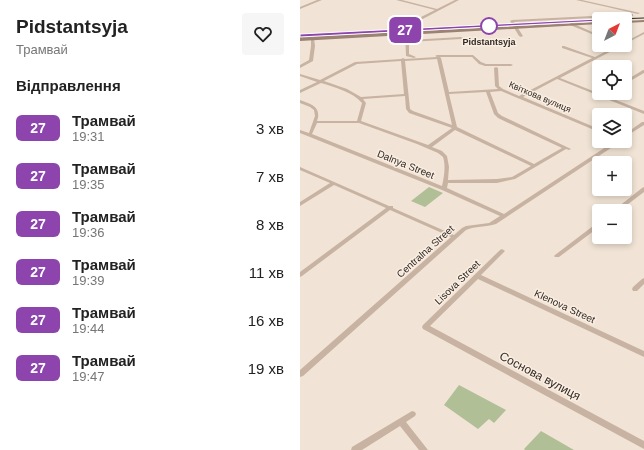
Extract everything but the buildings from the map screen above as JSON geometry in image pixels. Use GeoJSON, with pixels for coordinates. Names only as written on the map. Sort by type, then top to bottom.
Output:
{"type":"FeatureCollection","features":[{"type":"Feature","properties":{"kind":"street"},"geometry":{"type":"LineString","coordinates":[[300,8],[320,0]]}},
{"type":"Feature","properties":{"kind":"street"},"geometry":{"type":"LineString","coordinates":[[398,0],[438,10]]}},
{"type":"Feature","properties":{"kind":"street"},"geometry":{"type":"LineString","coordinates":[[457,0],[414,22],[409,28],[407,55],[409,57],[471,56],[475,57],[480,63],[485,65],[511,65]]}},
{"type":"Feature","properties":{"kind":"street"},"geometry":{"type":"LineString","coordinates":[[578,0],[639,14],[644,9]]}},
{"type":"Feature","properties":{"kind":"street"},"geometry":{"type":"LineString","coordinates":[[521,36],[512,21],[514,19],[592,16]]}},
{"type":"Feature","properties":{"kind":"street"},"geometry":{"type":"LineString","coordinates":[[632,22],[644,21]]}},
{"type":"Feature","properties":{"kind":"street"},"geometry":{"type":"LineString","coordinates":[[300,38],[592,23]]}},
{"type":"Feature","properties":{"kind":"street"},"geometry":{"type":"LineString","coordinates":[[571,24],[592,33]]}},
{"type":"Feature","properties":{"kind":"street"},"geometry":{"type":"LineString","coordinates":[[632,39],[644,33]]}},
{"type":"Feature","properties":{"kind":"street"},"geometry":{"type":"LineString","coordinates":[[300,67],[310,61],[313,46],[312,38]]}},
{"type":"Feature","properties":{"kind":"street"},"geometry":{"type":"LineString","coordinates":[[408,41],[461,38]]}},
{"type":"Feature","properties":{"kind":"street"},"geometry":{"type":"LineString","coordinates":[[563,47],[595,58]]}},
{"type":"Feature","properties":{"kind":"street"},"geometry":{"type":"LineString","coordinates":[[520,97],[607,52]]}},
{"type":"Feature","properties":{"kind":"street"},"geometry":{"type":"LineString","coordinates":[[300,92],[356,63],[402,59],[440,58],[455,128]]}},
{"type":"Feature","properties":{"kind":"street"},"geometry":{"type":"LineString","coordinates":[[402,59],[408,109],[411,112],[455,128],[535,166]]}},
{"type":"Feature","properties":{"kind":"street"},"geometry":{"type":"LineString","coordinates":[[496,68],[497,86],[502,90]]}},
{"type":"Feature","properties":{"kind":"street"},"geometry":{"type":"LineString","coordinates":[[632,78],[644,71]]}},
{"type":"Feature","properties":{"kind":"street"},"geometry":{"type":"LineString","coordinates":[[300,75],[353,93],[361,98],[364,103],[359,122]]}},
{"type":"Feature","properties":{"kind":"street"},"geometry":{"type":"LineString","coordinates":[[557,78],[592,92]]}},
{"type":"Feature","properties":{"kind":"street","name":"Квіткова вулиця"},"geometry":{"type":"LineString","coordinates":[[448,93],[502,90],[592,129]]}},
{"type":"Feature","properties":{"kind":"street"},"geometry":{"type":"LineString","coordinates":[[446,182],[506,180],[518,176],[567,149],[500,117],[496,114],[488,91]]}},
{"type":"Feature","properties":{"kind":"street"},"geometry":{"type":"LineString","coordinates":[[361,98],[406,95]]}},
{"type":"Feature","properties":{"kind":"street"},"geometry":{"type":"LineString","coordinates":[[612,100],[644,113]]}},
{"type":"Feature","properties":{"kind":"street"},"geometry":{"type":"LineString","coordinates":[[300,101],[316,110],[315,122],[310,135]]}},
{"type":"Feature","properties":{"kind":"street"},"geometry":{"type":"LineString","coordinates":[[315,122],[359,122],[429,147],[441,153],[445,157],[446,182],[444,190]]}},
{"type":"Feature","properties":{"kind":"street"},"geometry":{"type":"LineString","coordinates":[[632,131],[644,123]]}},
{"type":"Feature","properties":{"kind":"street"},"geometry":{"type":"LineString","coordinates":[[429,147],[455,128]]}},
{"type":"Feature","properties":{"kind":"street","name":"Dalnya Street"},"geometry":{"type":"LineString","coordinates":[[300,131],[504,216]]}},
{"type":"Feature","properties":{"kind":"street","name":"Centralna Street"},"geometry":{"type":"LineString","coordinates":[[300,374],[466,228],[489,225],[607,148]]}},
{"type":"Feature","properties":{"kind":"street"},"geometry":{"type":"LineString","coordinates":[[300,168],[455,237]]}},
{"type":"Feature","properties":{"kind":"street"},"geometry":{"type":"LineString","coordinates":[[300,204],[333,183]]}},
{"type":"Feature","properties":{"kind":"street"},"geometry":{"type":"LineString","coordinates":[[625,204],[644,189]]}},
{"type":"Feature","properties":{"kind":"street"},"geometry":{"type":"LineString","coordinates":[[300,275],[391,208]]}},
{"type":"Feature","properties":{"kind":"street"},"geometry":{"type":"LineString","coordinates":[[557,256],[592,229]]}},
{"type":"Feature","properties":{"kind":"street","name":"Lisova Street"},"geometry":{"type":"LineString","coordinates":[[425,327],[502,251]]}},
{"type":"Feature","properties":{"kind":"street","name":"Klenova Street"},"geometry":{"type":"LineString","coordinates":[[477,276],[644,354]]}},
{"type":"Feature","properties":{"kind":"street"},"geometry":{"type":"LineString","coordinates":[[634,289],[644,280]]}},
{"type":"Feature","properties":{"kind":"street","name":"Соснова вулиця"},"geometry":{"type":"LineString","coordinates":[[425,327],[644,445]]}},
{"type":"Feature","properties":{"kind":"street"},"geometry":{"type":"LineString","coordinates":[[355,450],[412,414]]}},
{"type":"Feature","properties":{"kind":"street"},"geometry":{"type":"LineString","coordinates":[[401,422],[424,450]]}},
{"type":"Feature","properties":{"kind":"green space"},"geometry":{"type":"Polygon","coordinates":[[[429,187],[443,193],[425,207],[411,201],[429,187]]]}},
{"type":"Feature","properties":{"kind":"green space"},"geometry":{"type":"Polygon","coordinates":[[[459,385],[506,410],[494,423],[489,419],[478,429],[444,405],[459,385]]]}},
{"type":"Feature","properties":{"kind":"green space"},"geometry":{"type":"Polygon","coordinates":[[[541,431],[574,450],[525,450],[524,449],[541,431]]]}},
{"type":"Feature","properties":{"kind":"tram line"},"geometry":{"type":"LineString","coordinates":[[632,18],[644,18]]}},
{"type":"Feature","properties":{"kind":"tram line"},"geometry":{"type":"LineString","coordinates":[[300,35],[592,20]]}},
{"type":"Feature","properties":{"kind":"tram line","name":"27"},"geometry":{"type":"LineString","coordinates":[[300,35],[592,20]]}},
{"type":"Feature","properties":{"kind":"place","name":"Pidstantsyja"},"geometry":{"type":"Point","coordinates":[489,26]}}]}
